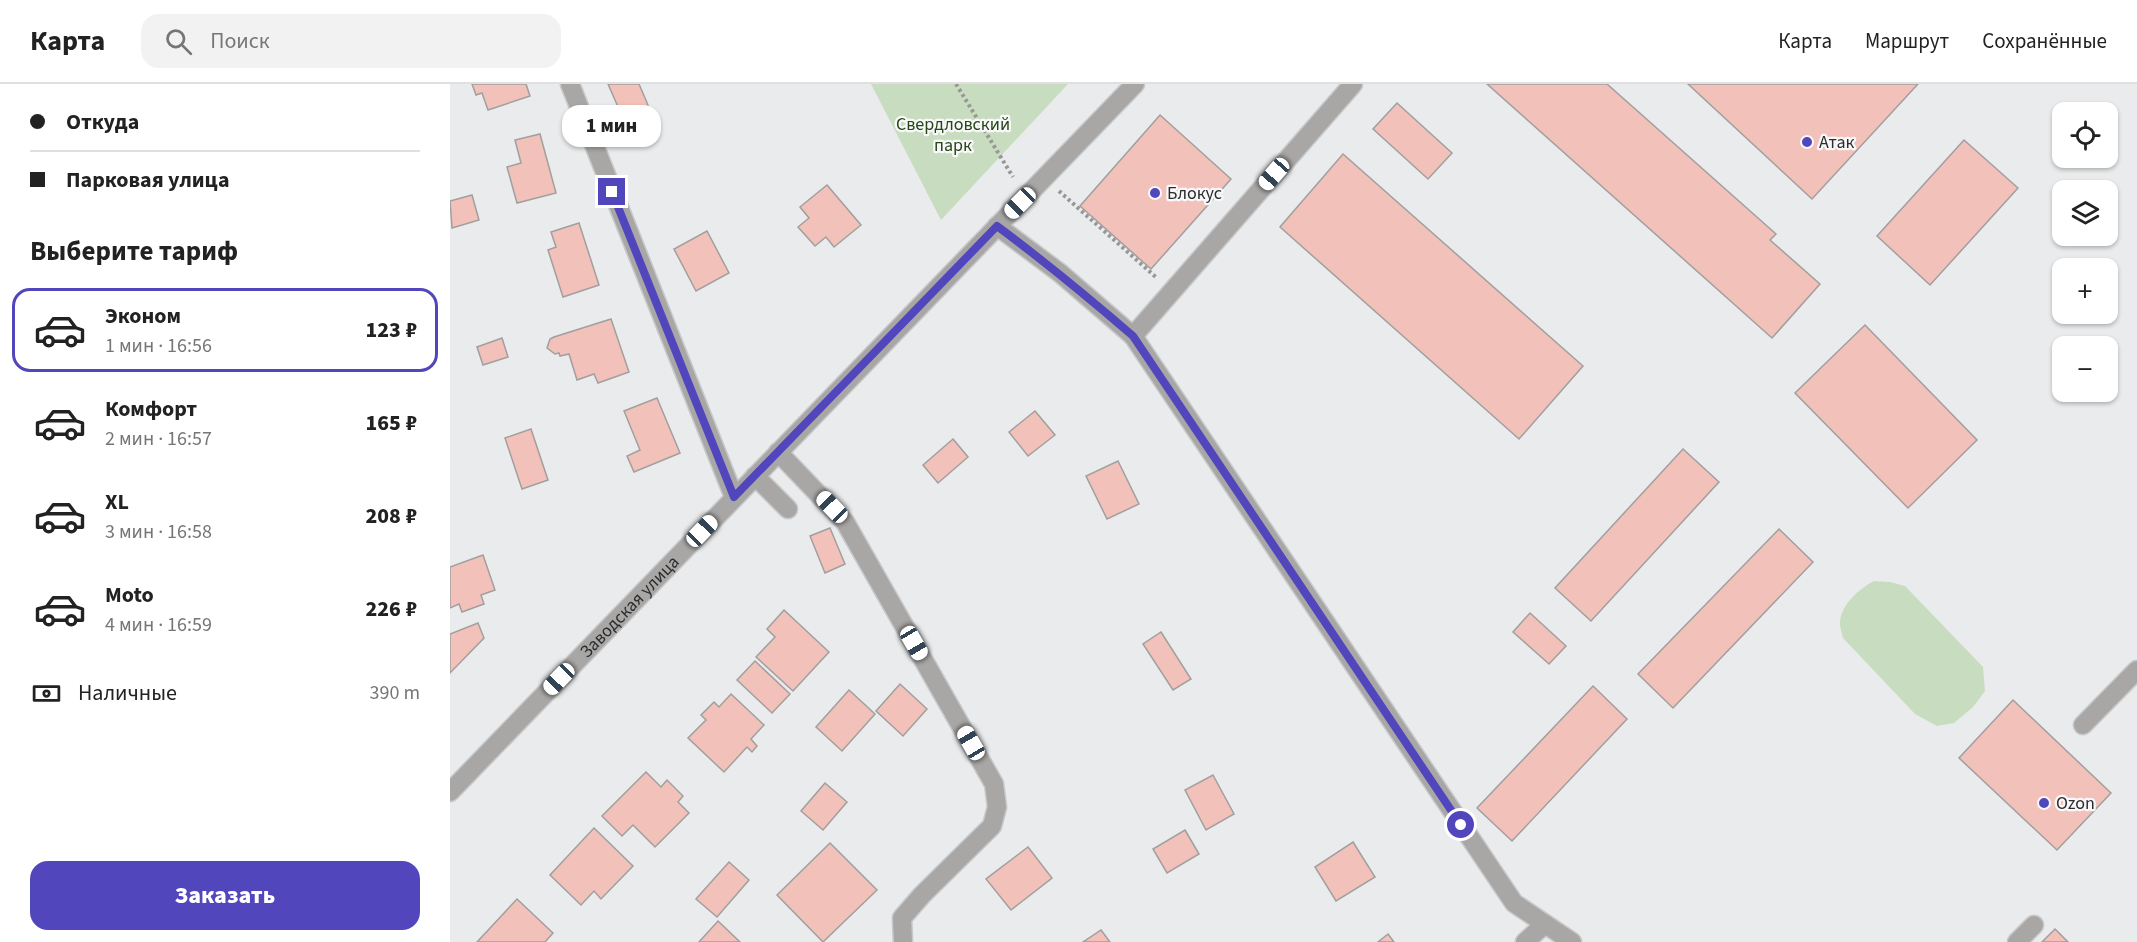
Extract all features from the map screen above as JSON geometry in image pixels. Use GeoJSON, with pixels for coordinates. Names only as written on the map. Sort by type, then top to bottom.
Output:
{"type":"FeatureCollection","features":[{"type":"Feature","properties":{"kind":"street"},"geometry":{"type":"LineString","coordinates":[[570,84],[734,497]]}},
{"type":"Feature","properties":{"kind":"street","name":"Заводская улица"},"geometry":{"type":"LineString","coordinates":[[450,792],[457,773],[755,476],[1135,84]]}},
{"type":"Feature","properties":{"kind":"street"},"geometry":{"type":"LineString","coordinates":[[1133,336],[1353,84]]}},
{"type":"Feature","properties":{"kind":"street"},"geometry":{"type":"LineString","coordinates":[[997,226],[1060,273],[1133,336],[1514,903],[1572,942]]}},
{"type":"Feature","properties":{"kind":"street"},"geometry":{"type":"LineString","coordinates":[[778,452],[845,522],[994,784],[997,807],[992,826],[902,918],[903,942]]}},
{"type":"Feature","properties":{"kind":"street"},"geometry":{"type":"LineString","coordinates":[[755,476],[788,509]]}},
{"type":"Feature","properties":{"kind":"street"},"geometry":{"type":"LineString","coordinates":[[2083,725],[2137,670]]}},
{"type":"Feature","properties":{"kind":"street"},"geometry":{"type":"LineString","coordinates":[[1525,942],[1545,924]]}},
{"type":"Feature","properties":{"kind":"street"},"geometry":{"type":"LineString","coordinates":[[2017,942],[2034,925]]}},
{"type":"Feature","properties":{"kind":"path"},"geometry":{"type":"LineString","coordinates":[[956,84],[1013,177]]}},
{"type":"Feature","properties":{"kind":"path"},"geometry":{"type":"LineString","coordinates":[[1059,191],[1172,291]]}},
{"type":"Feature","properties":{"kind":"green space","name":"Свердловский парк"},"geometry":{"type":"Polygon","coordinates":[[[871,84],[1068,84],[941,220],[871,84]]]}},
{"type":"Feature","properties":{"kind":"green space"},"geometry":{"type":"Polygon","coordinates":[[[1874,581],[1905,586],[1983,667],[1985,691],[1973,707],[1954,723],[1937,726],[1915,714],[1843,638],[1840,624],[1843,610],[1862,588],[1874,581]]]}},
{"type":"Feature","properties":{"kind":"building"},"geometry":{"type":"Polygon","coordinates":[[[472,84],[526,84],[530,96],[488,110],[482,93],[476,95],[472,84]]]}},
{"type":"Feature","properties":{"kind":"building"},"geometry":{"type":"Polygon","coordinates":[[[608,84],[639,84],[648,105],[622,116],[608,84]]]}},
{"type":"Feature","properties":{"kind":"building"},"geometry":{"type":"Polygon","coordinates":[[[1487,84],[1607,84],[1776,234],[1770,240],[1820,284],[1772,338],[1487,84]]]}},
{"type":"Feature","properties":{"kind":"building","name":"Атак"},"geometry":{"type":"Polygon","coordinates":[[[1688,84],[1918,84],[1812,199],[1688,84]]]}},
{"type":"Feature","properties":{"kind":"building"},"geometry":{"type":"Polygon","coordinates":[[[1397,103],[1452,153],[1428,179],[1373,129],[1397,103]]]}},
{"type":"Feature","properties":{"kind":"building","name":"Блокус"},"geometry":{"type":"Polygon","coordinates":[[[1160,115],[1231,179],[1151,269],[1080,206],[1160,115]]]}},
{"type":"Feature","properties":{"kind":"building"},"geometry":{"type":"Polygon","coordinates":[[[540,134],[556,193],[517,203],[507,167],[521,163],[515,140],[540,134]]]}},
{"type":"Feature","properties":{"kind":"building"},"geometry":{"type":"Polygon","coordinates":[[[1964,140],[2018,188],[1930,285],[1877,236],[1964,140]]]}},
{"type":"Feature","properties":{"kind":"building"},"geometry":{"type":"Polygon","coordinates":[[[1343,154],[1583,366],[1519,439],[1280,227],[1343,154]]]}},
{"type":"Feature","properties":{"kind":"building"},"geometry":{"type":"Polygon","coordinates":[[[827,185],[861,225],[834,247],[826,237],[815,246],[798,227],[809,218],[800,207],[827,185]]]}},
{"type":"Feature","properties":{"kind":"building"},"geometry":{"type":"Polygon","coordinates":[[[472,195],[479,220],[452,228],[450,201],[472,195]]]}},
{"type":"Feature","properties":{"kind":"building"},"geometry":{"type":"Polygon","coordinates":[[[579,223],[599,285],[563,297],[548,250],[556,247],[551,232],[579,223]]]}},
{"type":"Feature","properties":{"kind":"building"},"geometry":{"type":"Polygon","coordinates":[[[707,231],[729,273],[696,291],[674,249],[707,231]]]}},
{"type":"Feature","properties":{"kind":"building"},"geometry":{"type":"Polygon","coordinates":[[[611,319],[629,372],[598,383],[594,374],[577,380],[569,354],[560,356],[559,353],[555,354],[547,348],[550,339],[554,337],[611,319]]]}},
{"type":"Feature","properties":{"kind":"building"},"geometry":{"type":"Polygon","coordinates":[[[1865,325],[1977,440],[1908,508],[1795,393],[1865,325]]]}},
{"type":"Feature","properties":{"kind":"building"},"geometry":{"type":"Polygon","coordinates":[[[502,338],[508,357],[483,365],[477,347],[502,338]]]}},
{"type":"Feature","properties":{"kind":"building"},"geometry":{"type":"Polygon","coordinates":[[[657,398],[680,453],[634,472],[627,456],[640,450],[624,411],[657,398]]]}},
{"type":"Feature","properties":{"kind":"building"},"geometry":{"type":"Polygon","coordinates":[[[1035,411],[1055,435],[1028,456],[1009,432],[1035,411]]]}},
{"type":"Feature","properties":{"kind":"building"},"geometry":{"type":"Polygon","coordinates":[[[531,429],[548,480],[522,489],[505,438],[531,429]]]}},
{"type":"Feature","properties":{"kind":"building"},"geometry":{"type":"Polygon","coordinates":[[[953,439],[968,457],[938,483],[923,465],[953,439]]]}},
{"type":"Feature","properties":{"kind":"building"},"geometry":{"type":"Polygon","coordinates":[[[1683,449],[1719,482],[1591,621],[1555,588],[1683,449]]]}},
{"type":"Feature","properties":{"kind":"building"},"geometry":{"type":"Polygon","coordinates":[[[1118,461],[1139,504],[1107,519],[1086,476],[1118,461]]]}},
{"type":"Feature","properties":{"kind":"building"},"geometry":{"type":"Polygon","coordinates":[[[830,528],[845,564],[825,573],[810,536],[830,528]]]}},
{"type":"Feature","properties":{"kind":"building"},"geometry":{"type":"Polygon","coordinates":[[[1779,529],[1813,562],[1673,708],[1638,674],[1779,529]]]}},
{"type":"Feature","properties":{"kind":"building"},"geometry":{"type":"Polygon","coordinates":[[[483,555],[495,590],[481,595],[484,604],[462,612],[459,604],[450,608],[450,567],[483,555]]]}},
{"type":"Feature","properties":{"kind":"building"},"geometry":{"type":"Polygon","coordinates":[[[784,610],[829,652],[793,691],[756,657],[775,637],[767,629],[784,610]]]}},
{"type":"Feature","properties":{"kind":"building"},"geometry":{"type":"Polygon","coordinates":[[[1530,613],[1566,646],[1549,664],[1513,632],[1530,613]]]}},
{"type":"Feature","properties":{"kind":"building"},"geometry":{"type":"Polygon","coordinates":[[[478,623],[484,638],[450,673],[450,634],[478,623]]]}},
{"type":"Feature","properties":{"kind":"building"},"geometry":{"type":"Polygon","coordinates":[[[1161,632],[1191,679],[1173,690],[1143,644],[1161,632]]]}},
{"type":"Feature","properties":{"kind":"building"},"geometry":{"type":"Polygon","coordinates":[[[755,661],[790,694],[772,713],[737,680],[755,661]]]}},
{"type":"Feature","properties":{"kind":"building"},"geometry":{"type":"Polygon","coordinates":[[[900,684],[927,709],[903,736],[876,711],[900,684]]]}},
{"type":"Feature","properties":{"kind":"building"},"geometry":{"type":"Polygon","coordinates":[[[1593,686],[1627,719],[1512,841],[1477,808],[1593,686]]]}},
{"type":"Feature","properties":{"kind":"building"},"geometry":{"type":"Polygon","coordinates":[[[849,690],[875,714],[842,751],[816,727],[849,690]]]}},
{"type":"Feature","properties":{"kind":"building"},"geometry":{"type":"Polygon","coordinates":[[[731,694],[764,725],[751,739],[757,746],[752,752],[747,747],[724,772],[688,738],[706,720],[701,715],[714,702],[719,707],[731,694]]]}},
{"type":"Feature","properties":{"kind":"building"},"geometry":{"type":"Polygon","coordinates":[[[2013,700],[2111,793],[2057,850],[1959,758],[2013,700]]]}},
{"type":"Feature","properties":{"kind":"building"},"geometry":{"type":"Polygon","coordinates":[[[646,772],[661,787],[667,780],[683,796],[678,802],[689,813],[655,847],[633,825],[622,836],[602,816],[646,772]]]}},
{"type":"Feature","properties":{"kind":"building"},"geometry":{"type":"Polygon","coordinates":[[[1213,775],[1234,814],[1206,830],[1185,790],[1213,775]]]}},
{"type":"Feature","properties":{"kind":"building"},"geometry":{"type":"Polygon","coordinates":[[[825,783],[847,802],[823,830],[801,811],[825,783]]]}},
{"type":"Feature","properties":{"kind":"building"},"geometry":{"type":"Polygon","coordinates":[[[594,828],[633,866],[601,899],[594,891],[581,905],[550,875],[594,828]]]}},
{"type":"Feature","properties":{"kind":"building"},"geometry":{"type":"Polygon","coordinates":[[[1185,830],[1199,854],[1167,873],[1153,849],[1185,830]]]}},
{"type":"Feature","properties":{"kind":"building"},"geometry":{"type":"Polygon","coordinates":[[[1353,842],[1375,877],[1336,901],[1315,867],[1353,842]]]}},
{"type":"Feature","properties":{"kind":"building"},"geometry":{"type":"Polygon","coordinates":[[[830,843],[877,890],[823,942],[777,895],[830,843]]]}},
{"type":"Feature","properties":{"kind":"building"},"geometry":{"type":"Polygon","coordinates":[[[1028,847],[1052,878],[1011,910],[986,879],[1028,847]]]}},
{"type":"Feature","properties":{"kind":"building"},"geometry":{"type":"Polygon","coordinates":[[[729,862],[749,880],[717,917],[696,899],[729,862]]]}},
{"type":"Feature","properties":{"kind":"building"},"geometry":{"type":"Polygon","coordinates":[[[517,899],[553,933],[545,942],[477,942],[517,899]]]}},
{"type":"Feature","properties":{"kind":"building"},"geometry":{"type":"Polygon","coordinates":[[[718,921],[740,942],[699,942],[718,921]]]}},
{"type":"Feature","properties":{"kind":"building"},"geometry":{"type":"Polygon","coordinates":[[[2055,929],[2068,942],[2042,942],[2055,929]]]}},
{"type":"Feature","properties":{"kind":"building"},"geometry":{"type":"Polygon","coordinates":[[[1101,930],[1110,942],[1083,942],[1101,930]]]}},
{"type":"Feature","properties":{"kind":"building"},"geometry":{"type":"Polygon","coordinates":[[[1388,934],[1394,942],[1378,942],[1388,934]]]}},
{"type":"Feature","properties":{"kind":"place","name":"Атак"},"geometry":{"type":"Point","coordinates":[1807,142]}},
{"type":"Feature","properties":{"kind":"place","name":"Блокус"},"geometry":{"type":"Point","coordinates":[1155,193]}},
{"type":"Feature","properties":{"kind":"place","name":"Ozon"},"geometry":{"type":"Point","coordinates":[2044,803]}},
{"type":"Feature","properties":{"kind":"route"},"geometry":{"type":"LineString","coordinates":[[612,192],[734,497],[997,226],[1060,273],[1133,336],[1461,825]]}}]}
